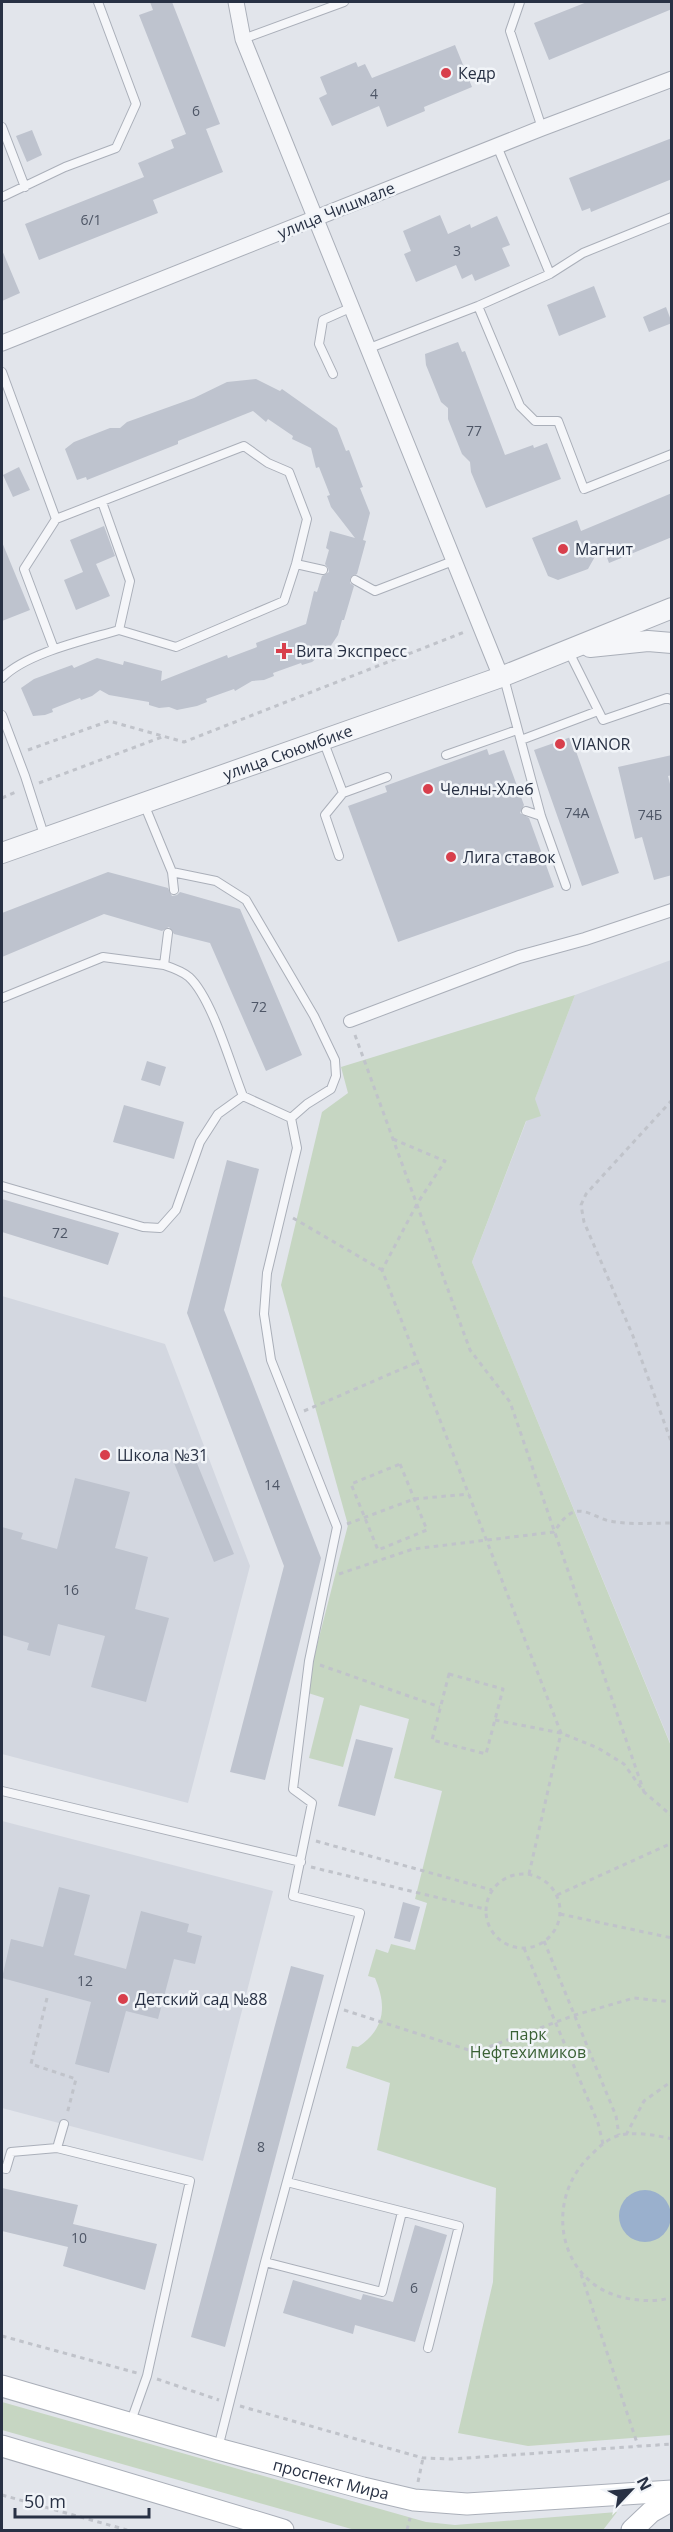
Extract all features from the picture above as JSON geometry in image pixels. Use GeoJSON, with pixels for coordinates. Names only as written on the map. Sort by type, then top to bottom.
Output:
{"type":"FeatureCollection","features":[{"type":"Feature","properties":{"kind":"main road","name":"проспект Мира"},"geometry":{"type":"LineString","coordinates":[[2,2386],[218,2449],[363,2488],[439,2503],[467,2504],[672,2491]]}},
{"type":"Feature","properties":{"kind":"main road"},"geometry":{"type":"LineString","coordinates":[[2,2446],[279,2530]]}},
{"type":"Feature","properties":{"kind":"main road"},"geometry":{"type":"LineString","coordinates":[[632,2530],[651,2512],[672,2500]]}},
{"type":"Feature","properties":{"kind":"street"},"geometry":{"type":"LineString","coordinates":[[236,2],[243,39],[350,308],[502,677]]}},
{"type":"Feature","properties":{"kind":"street","name":"улица Чишмале"},"geometry":{"type":"LineString","coordinates":[[2,344],[542,128],[672,79]]}},
{"type":"Feature","properties":{"kind":"street"},"geometry":{"type":"LineString","coordinates":[[571,650],[642,618],[672,608]]}},
{"type":"Feature","properties":{"kind":"street"},"geometry":{"type":"LineString","coordinates":[[571,650],[648,641],[672,643]]}},
{"type":"Feature","properties":{"kind":"street","name":"улица Сююмбике"},"geometry":{"type":"LineString","coordinates":[[2,853],[502,677],[571,650]]}},
{"type":"Feature","properties":{"kind":"street"},"geometry":{"type":"LineString","coordinates":[[350,1021],[519,957],[585,939],[672,910]]}},
{"type":"Feature","properties":{"kind":"lane"},"geometry":{"type":"LineString","coordinates":[[2,196],[65,167],[116,148],[136,104],[98,2]]}},
{"type":"Feature","properties":{"kind":"lane"},"geometry":{"type":"LineString","coordinates":[[243,39],[344,2]]}},
{"type":"Feature","properties":{"kind":"lane"},"geometry":{"type":"LineString","coordinates":[[520,2],[510,31],[542,128]]}},
{"type":"Feature","properties":{"kind":"lane"},"geometry":{"type":"LineString","coordinates":[[2,127],[25,187]]}},
{"type":"Feature","properties":{"kind":"lane"},"geometry":{"type":"LineString","coordinates":[[497,146],[550,274]]}},
{"type":"Feature","properties":{"kind":"lane"},"geometry":{"type":"LineString","coordinates":[[367,349],[478,306],[550,274],[583,253],[672,217]]}},
{"type":"Feature","properties":{"kind":"lane"},"geometry":{"type":"LineString","coordinates":[[478,306],[520,406],[535,421],[558,421],[584,489],[672,454]]}},
{"type":"Feature","properties":{"kind":"lane"},"geometry":{"type":"LineString","coordinates":[[333,374],[319,344],[323,320],[350,308]]}},
{"type":"Feature","properties":{"kind":"lane"},"geometry":{"type":"LineString","coordinates":[[2,372],[56,519]]}},
{"type":"Feature","properties":{"kind":"lane"},"geometry":{"type":"LineString","coordinates":[[2,678],[8,672],[54,649],[119,630],[176,647],[284,602],[307,519],[289,472],[268,463],[244,446],[56,519],[24,569],[54,649]]}},
{"type":"Feature","properties":{"kind":"lane"},"geometry":{"type":"LineString","coordinates":[[102,502],[130,581],[119,630]]}},
{"type":"Feature","properties":{"kind":"lane"},"geometry":{"type":"LineString","coordinates":[[356,580],[375,591],[453,561]]}},
{"type":"Feature","properties":{"kind":"lane"},"geometry":{"type":"LineString","coordinates":[[296,564],[323,570]]}},
{"type":"Feature","properties":{"kind":"lane"},"geometry":{"type":"LineString","coordinates":[[571,650],[603,720],[667,698],[672,700]]}},
{"type":"Feature","properties":{"kind":"lane"},"geometry":{"type":"LineString","coordinates":[[502,677],[542,816],[566,886]]}},
{"type":"Feature","properties":{"kind":"lane"},"geometry":{"type":"LineString","coordinates":[[521,740],[598,711]]}},
{"type":"Feature","properties":{"kind":"lane"},"geometry":{"type":"LineString","coordinates":[[2,715],[45,838]]}},
{"type":"Feature","properties":{"kind":"lane"},"geometry":{"type":"LineString","coordinates":[[446,755],[518,730]]}},
{"type":"Feature","properties":{"kind":"lane"},"geometry":{"type":"LineString","coordinates":[[322,739],[343,793]]}},
{"type":"Feature","properties":{"kind":"lane"},"geometry":{"type":"LineString","coordinates":[[339,856],[325,814],[343,793],[387,777]]}},
{"type":"Feature","properties":{"kind":"lane"},"geometry":{"type":"LineString","coordinates":[[143,803],[172,872],[174,890]]}},
{"type":"Feature","properties":{"kind":"lane"},"geometry":{"type":"LineString","coordinates":[[526,811],[542,816]]}},
{"type":"Feature","properties":{"kind":"lane"},"geometry":{"type":"LineString","coordinates":[[172,872],[216,881],[246,900],[314,1016],[335,1060],[336,1076],[331,1089],[307,1104],[291,1118]]}},
{"type":"Feature","properties":{"kind":"lane"},"geometry":{"type":"LineString","coordinates":[[164,965],[168,933]]}},
{"type":"Feature","properties":{"kind":"lane"},"geometry":{"type":"LineString","coordinates":[[2,998],[103,957],[164,965],[179,970],[191,978],[204,998],[243,1096],[291,1118]]}},
{"type":"Feature","properties":{"kind":"lane"},"geometry":{"type":"LineString","coordinates":[[2,1186],[142,1227],[160,1228],[176,1210],[200,1142],[218,1114],[243,1096]]}},
{"type":"Feature","properties":{"kind":"lane"},"geometry":{"type":"LineString","coordinates":[[218,2449],[265,2262],[360,1912],[293,1896],[312,1803],[293,1789],[309,1661],[337,1527],[271,1360],[264,1314],[267,1273],[297,1148],[291,1118]]}},
{"type":"Feature","properties":{"kind":"lane"},"geometry":{"type":"LineString","coordinates":[[2,1791],[300,1863]]}},
{"type":"Feature","properties":{"kind":"lane"},"geometry":{"type":"LineString","coordinates":[[57,2148],[64,2124]]}},
{"type":"Feature","properties":{"kind":"lane"},"geometry":{"type":"LineString","coordinates":[[2,2168],[6,2169],[11,2152],[57,2148],[190,2181],[147,2376],[130,2423]]}},
{"type":"Feature","properties":{"kind":"lane"},"geometry":{"type":"LineString","coordinates":[[287,2182],[459,2226],[428,2348]]}},
{"type":"Feature","properties":{"kind":"lane"},"geometry":{"type":"LineString","coordinates":[[265,2262],[382,2292],[402,2212]]}},
{"type":"Feature","properties":{"kind":"path"},"geometry":{"type":"LineString","coordinates":[[17,754],[109,721],[184,742],[480,626]]}},
{"type":"Feature","properties":{"kind":"path"},"geometry":{"type":"LineString","coordinates":[[2,798],[164,736]]}},
{"type":"Feature","properties":{"kind":"path"},"geometry":{"type":"LineString","coordinates":[[350,1021],[470,1350],[510,1402],[644,1792]]}},
{"type":"Feature","properties":{"kind":"path"},"geometry":{"type":"LineString","coordinates":[[671,1102],[586,1194],[581,1204],[584,1222],[633,1336],[672,1444]]}},
{"type":"Feature","properties":{"kind":"path"},"geometry":{"type":"LineString","coordinates":[[382,1270],[417,1204],[445,1161],[393,1139]]}},
{"type":"Feature","properties":{"kind":"path"},"geometry":{"type":"LineString","coordinates":[[282,1211],[382,1270],[561,1733],[529,1874]]}},
{"type":"Feature","properties":{"kind":"path"},"geometry":{"type":"LineString","coordinates":[[292,1415],[418,1362]]}},
{"type":"Feature","properties":{"kind":"path"},"geometry":{"type":"LineString","coordinates":[[400,1464],[427,1530],[378,1550],[365,1518],[351,1484],[400,1464]]}},
{"type":"Feature","properties":{"kind":"path"},"geometry":{"type":"LineString","coordinates":[[337,1527],[414,1499],[470,1494]]}},
{"type":"Feature","properties":{"kind":"path"},"geometry":{"type":"LineString","coordinates":[[326,1578],[413,1549],[555,1532],[567,1515],[575,1511],[628,1523],[672,1523]]}},
{"type":"Feature","properties":{"kind":"path"},"geometry":{"type":"LineString","coordinates":[[309,1661],[440,1707]]}},
{"type":"Feature","properties":{"kind":"path"},"geometry":{"type":"LineString","coordinates":[[449,1674],[503,1689],[486,1754],[432,1740],[440,1707],[449,1674]]}},
{"type":"Feature","properties":{"kind":"path"},"geometry":{"type":"LineString","coordinates":[[495,1720],[561,1733],[598,1748],[624,1764],[644,1792],[672,1816]]}},
{"type":"Feature","properties":{"kind":"path"},"geometry":{"type":"LineString","coordinates":[[306,1838],[492,1890]]}},
{"type":"Feature","properties":{"kind":"path"},"geometry":{"type":"LineString","coordinates":[[557,1895],[672,1842]]}},
{"type":"Feature","properties":{"kind":"path"},"geometry":{"type":"LineString","coordinates":[[300,1863],[486,1909]]}},
{"type":"Feature","properties":{"kind":"path"},"geometry":{"type":"LineString","coordinates":[[529,1874],[543,1879],[557,1895],[560,1914],[556,1927],[544,1941],[524,1948],[506,1944],[489,1927],[486,1909],[492,1890],[508,1876],[529,1874]]}},
{"type":"Feature","properties":{"kind":"path"},"geometry":{"type":"LineString","coordinates":[[560,1914],[672,1938]]}},
{"type":"Feature","properties":{"kind":"path"},"geometry":{"type":"LineString","coordinates":[[664,1936],[672,1943]]}},
{"type":"Feature","properties":{"kind":"path"},"geometry":{"type":"LineString","coordinates":[[544,1941],[616,2116],[619,2136]]}},
{"type":"Feature","properties":{"kind":"path"},"geometry":{"type":"LineString","coordinates":[[524,1948],[598,2123],[603,2144]]}},
{"type":"Feature","properties":{"kind":"path"},"geometry":{"type":"LineString","coordinates":[[47,1998],[31,2064],[76,2079],[64,2124]]}},
{"type":"Feature","properties":{"kind":"path"},"geometry":{"type":"LineString","coordinates":[[334,2007],[475,2052],[575,2015],[634,1998],[672,2002]]}},
{"type":"Feature","properties":{"kind":"path"},"geometry":{"type":"LineString","coordinates":[[626,2135],[644,2101],[672,2081]]}},
{"type":"Feature","properties":{"kind":"path"},"geometry":{"type":"LineString","coordinates":[[638,2446],[580,2271],[570,2255],[565,2239],[562,2206],[566,2191],[574,2176],[583,2163],[603,2144],[626,2135],[653,2135],[672,2139]]}},
{"type":"Feature","properties":{"kind":"path"},"geometry":{"type":"LineString","coordinates":[[580,2271],[598,2287],[618,2297],[650,2301],[672,2297]]}},
{"type":"Feature","properties":{"kind":"path"},"geometry":{"type":"LineString","coordinates":[[452,2459],[672,2444]]}},
{"type":"Feature","properties":{"kind":"path"},"geometry":{"type":"LineString","coordinates":[[2,2495],[127,2530]]}},
{"type":"Feature","properties":{"kind":"shaded area"},"geometry":{"type":"Polygon","coordinates":[[[671,960],[671,1745],[472,1262],[575,995],[671,960]]]}},
{"type":"Feature","properties":{"kind":"shaded area","name":"Школа №31"},"geometry":{"type":"Polygon","coordinates":[[[2,1296],[165,1344],[250,1566],[188,1803],[2,1754],[2,1296]]]}},
{"type":"Feature","properties":{"kind":"shaded area","name":"Детский сад №88"},"geometry":{"type":"Polygon","coordinates":[[[2,1821],[273,1891],[203,2161],[2,2108],[2,1821]]]}},
{"type":"Feature","properties":{"kind":"green space","name":"парк Нефтехимиков"},"geometry":{"type":"Polygon","coordinates":[[[575,995],[535,1099],[541,1116],[526,1121],[472,1262],[671,1746],[671,2435],[528,2446],[458,2433],[493,2282],[496,2188],[377,2150],[390,2083],[346,2068],[352,2046],[358,2047],[374,2033],[381,2016],[379,1988],[375,1978],[368,1976],[376,1949],[388,1953],[391,1944],[415,1950],[427,1903],[415,1899],[442,1791],[394,1778],[409,1719],[360,1705],[343,1767],[309,1758],[324,1698],[305,1692],[348,1525],[281,1285],[322,1112],[348,1093],[341,1067],[575,995]]]}},
{"type":"Feature","properties":{"kind":"green space"},"geometry":{"type":"Polygon","coordinates":[[[2,2402],[426,2522],[455,2525],[617,2512],[603,2530],[355,2530],[2,2430],[2,2402]]]}},
{"type":"Feature","properties":{"kind":"water"},"geometry":{"type":"Polygon","coordinates":[[[645,2190],[655,2192],[663,2198],[669,2206],[671,2216],[669,2226],[663,2234],[655,2240],[645,2242],[635,2240],[627,2234],[621,2226],[619,2216],[621,2206],[627,2198],[635,2192],[645,2190]]]}},
{"type":"Feature","properties":{"kind":"building"},"geometry":{"type":"Polygon","coordinates":[[[150,2],[172,2],[220,124],[206,129],[223,172],[153,200],[158,213],[39,260],[25,224],[144,177],[138,163],[174,148],[171,140],[186,134],[139,15],[153,10],[150,2]]]}},
{"type":"Feature","properties":{"kind":"building"},"geometry":{"type":"Polygon","coordinates":[[[587,2],[672,2],[672,9],[549,60],[534,23],[587,2]]]}},
{"type":"Feature","properties":{"kind":"building"},"geometry":{"type":"Polygon","coordinates":[[[455,45],[472,87],[424,107],[425,111],[387,127],[379,106],[332,126],[319,98],[327,94],[320,77],[356,62],[358,67],[365,64],[372,78],[455,45]]]}},
{"type":"Feature","properties":{"kind":"building"},"geometry":{"type":"Polygon","coordinates":[[[32,130],[42,155],[27,162],[16,136],[32,130]]]}},
{"type":"Feature","properties":{"kind":"building"},"geometry":{"type":"Polygon","coordinates":[[[672,138],[672,179],[591,212],[590,208],[582,211],[569,178],[672,138]]]}},
{"type":"Feature","properties":{"kind":"building"},"geometry":{"type":"Polygon","coordinates":[[[440,215],[448,234],[470,224],[471,228],[497,216],[510,245],[502,248],[510,266],[475,281],[472,274],[462,279],[456,265],[416,282],[404,254],[411,251],[403,231],[440,215]]]}},
{"type":"Feature","properties":{"kind":"building"},"geometry":{"type":"Polygon","coordinates":[[[2,250],[20,293],[2,301],[2,250]]]}},
{"type":"Feature","properties":{"kind":"building"},"geometry":{"type":"Polygon","coordinates":[[[594,286],[606,317],[559,336],[547,305],[594,286]]]}},
{"type":"Feature","properties":{"kind":"building"},"geometry":{"type":"Polygon","coordinates":[[[666,307],[672,323],[649,332],[643,317],[666,307]]]}},
{"type":"Feature","properties":{"kind":"building"},"geometry":{"type":"Polygon","coordinates":[[[458,342],[462,352],[465,351],[505,455],[533,445],[534,448],[547,443],[561,479],[486,508],[471,472],[470,462],[462,454],[448,419],[448,408],[441,402],[426,365],[425,354],[458,342]]]}},
{"type":"Feature","properties":{"kind":"building"},"geometry":{"type":"Polygon","coordinates":[[[256,379],[280,391],[282,389],[337,428],[346,451],[349,450],[363,487],[360,488],[370,513],[363,540],[366,541],[357,574],[350,578],[350,583],[354,586],[338,635],[330,647],[312,662],[302,665],[301,663],[273,673],[274,676],[264,680],[252,681],[235,691],[234,689],[206,699],[207,702],[197,706],[177,710],[169,707],[159,708],[149,705],[149,702],[109,695],[100,690],[92,696],[81,700],[80,698],[52,709],[53,712],[33,716],[21,688],[34,679],[72,665],[74,668],[97,658],[123,665],[124,661],[162,671],[161,681],[227,655],[228,658],[257,647],[256,643],[306,624],[314,591],[317,592],[322,576],[329,572],[325,564],[329,550],[326,548],[330,531],[355,538],[331,507],[327,496],[330,495],[319,467],[316,468],[311,448],[292,439],[293,436],[268,419],[266,422],[253,411],[87,480],[86,477],[77,480],[65,449],[74,442],[110,428],[120,428],[127,422],[194,398],[227,382],[256,379]]]}},
{"type":"Feature","properties":{"kind":"building"},"geometry":{"type":"Polygon","coordinates":[[[19,467],[30,490],[13,497],[3,475],[19,467]]]}},
{"type":"Feature","properties":{"kind":"building"},"geometry":{"type":"Polygon","coordinates":[[[672,493],[672,537],[609,563],[602,544],[588,569],[558,580],[548,576],[532,538],[577,520],[581,531],[672,493]]]}},
{"type":"Feature","properties":{"kind":"building"},"geometry":{"type":"Polygon","coordinates":[[[104,526],[115,556],[96,564],[110,596],[76,610],[64,580],[83,572],[70,540],[104,526]]]}},
{"type":"Feature","properties":{"kind":"building"},"geometry":{"type":"Polygon","coordinates":[[[2,542],[30,610],[2,621],[2,542]]]}},
{"type":"Feature","properties":{"kind":"building"},"geometry":{"type":"Polygon","coordinates":[[[571,737],[619,873],[582,886],[534,750],[571,737]]]}},
{"type":"Feature","properties":{"kind":"building"},"geometry":{"type":"Polygon","coordinates":[[[487,749],[489,755],[504,750],[524,805],[520,813],[529,818],[554,887],[398,942],[348,806],[387,792],[385,786],[487,749]]]}},
{"type":"Feature","properties":{"kind":"building"},"geometry":{"type":"Polygon","coordinates":[[[672,755],[672,775],[668,776],[672,792],[672,875],[654,880],[642,837],[635,839],[618,767],[672,755]]]}},
{"type":"Feature","properties":{"kind":"building"},"geometry":{"type":"Polygon","coordinates":[[[108,872],[168,888],[172,896],[180,892],[240,909],[302,1055],[266,1071],[210,943],[174,934],[169,927],[162,931],[104,914],[2,957],[2,913],[108,872]]]}},
{"type":"Feature","properties":{"kind":"building"},"geometry":{"type":"Polygon","coordinates":[[[147,1061],[166,1067],[160,1086],[141,1080],[147,1061]]]}},
{"type":"Feature","properties":{"kind":"building"},"geometry":{"type":"Polygon","coordinates":[[[124,1105],[184,1122],[174,1159],[113,1142],[124,1105]]]}},
{"type":"Feature","properties":{"kind":"building"},"geometry":{"type":"Polygon","coordinates":[[[227,1160],[259,1169],[224,1310],[321,1558],[265,1780],[230,1772],[284,1566],[187,1313],[227,1160]]]}},
{"type":"Feature","properties":{"kind":"building"},"geometry":{"type":"Polygon","coordinates":[[[2,1199],[119,1233],[108,1265],[2,1232],[2,1199]]]}},
{"type":"Feature","properties":{"kind":"building"},"geometry":{"type":"Polygon","coordinates":[[[192,1451],[234,1554],[214,1562],[172,1458],[192,1451]]]}},
{"type":"Feature","properties":{"kind":"building"},"geometry":{"type":"Polygon","coordinates":[[[75,1478],[130,1492],[115,1548],[148,1557],[135,1609],[169,1618],[146,1702],[91,1687],[105,1636],[58,1624],[50,1656],[27,1650],[29,1643],[2,1635],[2,1527],[23,1533],[21,1539],[57,1549],[75,1478]]]}},
{"type":"Feature","properties":{"kind":"building"},"geometry":{"type":"Polygon","coordinates":[[[356,1739],[393,1748],[375,1816],[338,1806],[356,1739]]]}},
{"type":"Feature","properties":{"kind":"building"},"geometry":{"type":"Polygon","coordinates":[[[59,1887],[90,1895],[74,1955],[126,1969],[141,1911],[189,1924],[187,1932],[202,1936],[195,1964],[174,1959],[158,2019],[126,2011],[109,2073],[75,2064],[91,2002],[2,1978],[11,1939],[43,1947],[59,1887]]]}},
{"type":"Feature","properties":{"kind":"building"},"geometry":{"type":"Polygon","coordinates":[[[403,1902],[420,1907],[410,1942],[394,1938],[403,1902]]]}},
{"type":"Feature","properties":{"kind":"building"},"geometry":{"type":"Polygon","coordinates":[[[291,1966],[324,1975],[225,2347],[191,2337],[291,1966]]]}},
{"type":"Feature","properties":{"kind":"building"},"geometry":{"type":"Polygon","coordinates":[[[2,2188],[78,2205],[73,2224],[157,2244],[145,2290],[63,2266],[68,2247],[2,2231],[2,2188]]]}},
{"type":"Feature","properties":{"kind":"building"},"geometry":{"type":"Polygon","coordinates":[[[415,2225],[447,2235],[415,2342],[355,2325],[353,2334],[283,2313],[293,2280],[361,2300],[363,2294],[393,2302],[415,2225]]]}},
{"type":"Feature","properties":{"kind":"place","name":"Кедр"},"geometry":{"type":"Point","coordinates":[446,73]}},
{"type":"Feature","properties":{"kind":"place","name":"Магнит"},"geometry":{"type":"Point","coordinates":[563,549]}},
{"type":"Feature","properties":{"kind":"place","name":"Вита Экспресс"},"geometry":{"type":"Point","coordinates":[284,651]}},
{"type":"Feature","properties":{"kind":"place","name":"VIANOR"},"geometry":{"type":"Point","coordinates":[560,744]}},
{"type":"Feature","properties":{"kind":"place","name":"Челны-Хлеб"},"geometry":{"type":"Point","coordinates":[428,789]}},
{"type":"Feature","properties":{"kind":"place","name":"Лига ставок"},"geometry":{"type":"Point","coordinates":[451,857]}},
{"type":"Feature","properties":{"kind":"place","name":"Школа №31"},"geometry":{"type":"Point","coordinates":[105,1455]}},
{"type":"Feature","properties":{"kind":"place","name":"Детский сад №88"},"geometry":{"type":"Point","coordinates":[123,1999]}}]}
